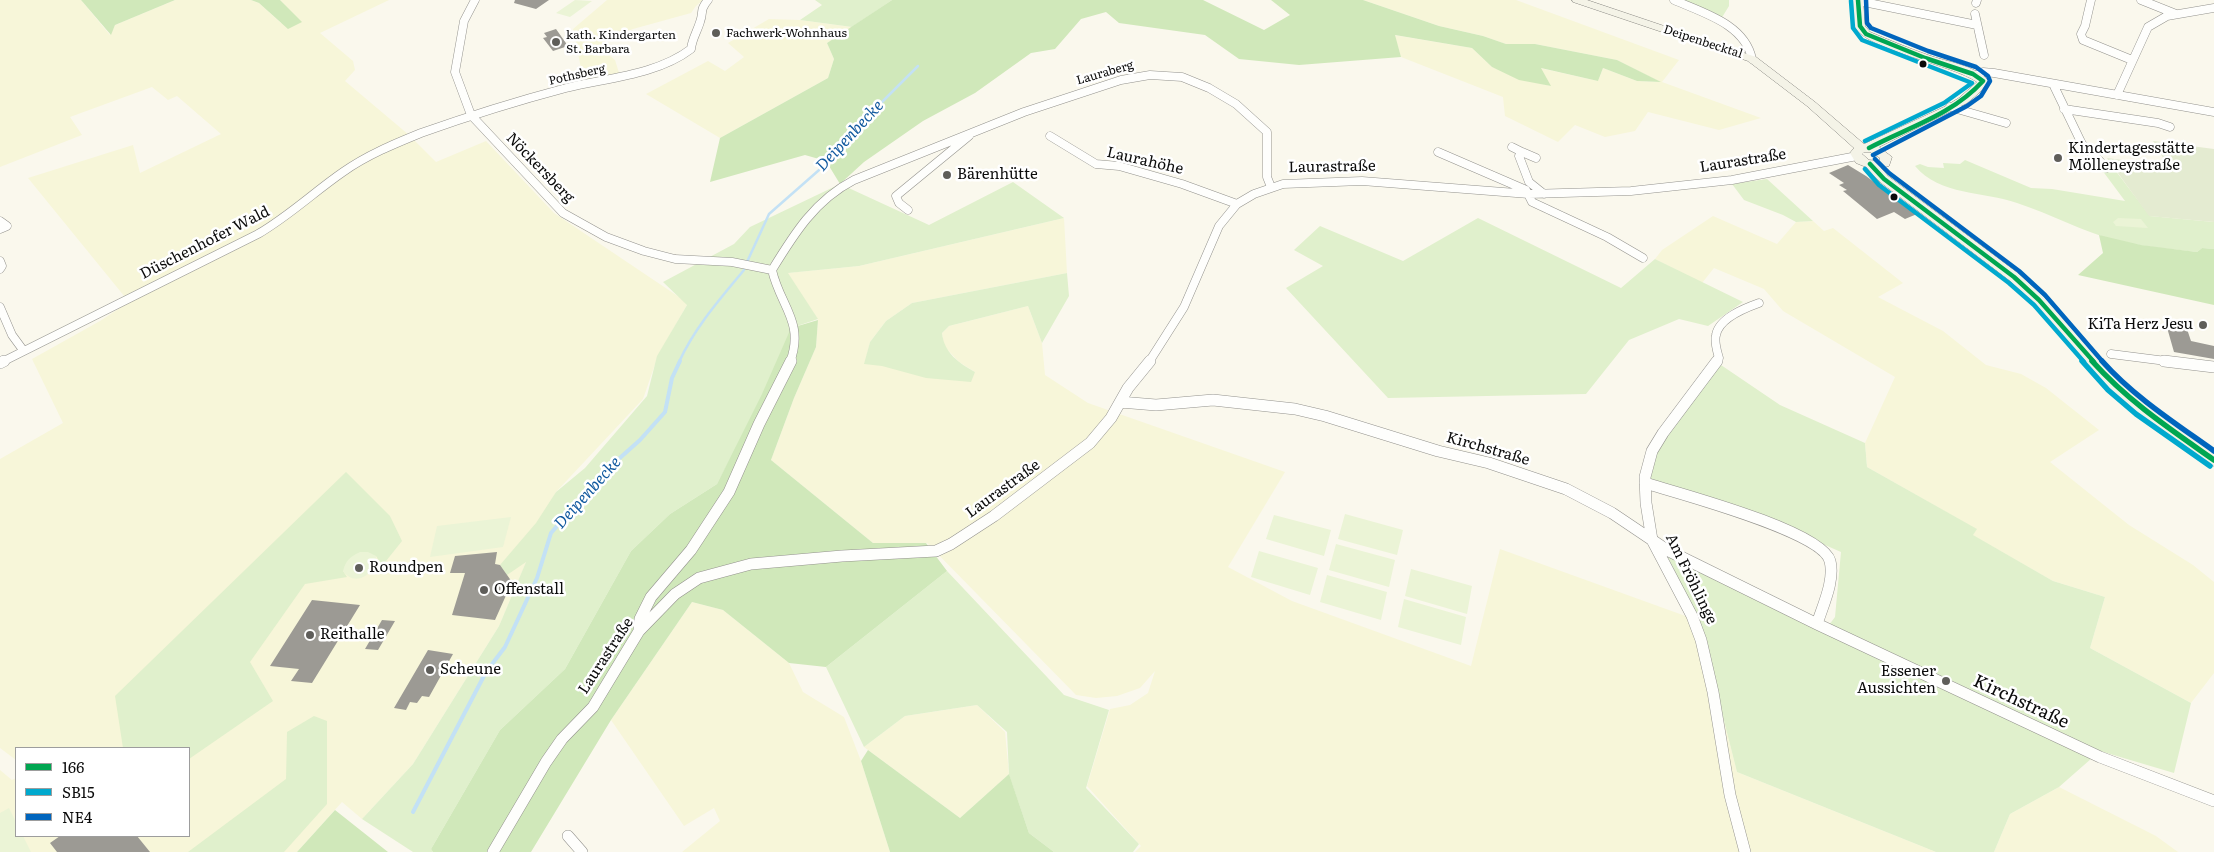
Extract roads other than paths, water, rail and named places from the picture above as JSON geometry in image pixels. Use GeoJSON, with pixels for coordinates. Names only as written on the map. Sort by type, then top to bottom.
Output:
{"type":"FeatureCollection","features":[{"type":"Feature","properties":{"kind":"main road","name":"Deipenbecktal"},"geometry":{"type":"LineString","coordinates":[[1577,0],[1752,59],[1811,104],[1862,151]]}},
{"type":"Feature","properties":{"kind":"main road"},"geometry":{"type":"LineString","coordinates":[[1857,1],[1860,26],[1866,34],[1976,76],[1983,81],[1980,86],[1950,107],[1862,151]]}},
{"type":"Feature","properties":{"kind":"main road"},"geometry":{"type":"LineString","coordinates":[[1878,161],[1889,139]]}},
{"type":"Feature","properties":{"kind":"main road"},"geometry":{"type":"LineString","coordinates":[[1862,151],[1878,161],[1893,185],[1994,262],[2034,296],[2112,384],[2140,408],[2214,460]]}},
{"type":"Feature","properties":{"kind":"street","name":"Nöckersberg"},"geometry":{"type":"LineString","coordinates":[[476,0],[464,21],[455,72],[471,115],[563,213],[606,237],[644,251],[675,259],[732,262],[772,270]]}},
{"type":"Feature","properties":{"kind":"street","name":"Pothsberg"},"geometry":{"type":"LineString","coordinates":[[471,115],[561,89],[629,74],[680,57],[691,48],[692,39],[701,20],[701,9],[708,0]]}},
{"type":"Feature","properties":{"kind":"street"},"geometry":{"type":"LineString","coordinates":[[1674,0],[1733,29],[1745,40],[1752,52],[1752,59]]}},
{"type":"Feature","properties":{"kind":"street"},"geometry":{"type":"LineString","coordinates":[[2091,0],[2085,26],[2081,34],[2083,40],[2132,60]]}},
{"type":"Feature","properties":{"kind":"street"},"geometry":{"type":"LineString","coordinates":[[2142,0],[2176,14]]}},
{"type":"Feature","properties":{"kind":"street"},"geometry":{"type":"LineString","coordinates":[[1857,1],[1977,25]]}},
{"type":"Feature","properties":{"kind":"street"},"geometry":{"type":"LineString","coordinates":[[2117,95],[2148,27],[2167,16],[2214,8]]}},
{"type":"Feature","properties":{"kind":"street"},"geometry":{"type":"LineString","coordinates":[[1975,14],[1984,54]]}},
{"type":"Feature","properties":{"kind":"street"},"geometry":{"type":"LineString","coordinates":[[1976,76],[1987,72],[2214,112]]}},
{"type":"Feature","properties":{"kind":"street","name":"Lauraberg"},"geometry":{"type":"LineString","coordinates":[[772,270],[802,223],[836,190],[973,131],[1069,97],[1139,76],[1170,74],[1186,78],[1217,93],[1263,127],[1267,132],[1267,177],[1271,187]]}},
{"type":"Feature","properties":{"kind":"street"},"geometry":{"type":"LineString","coordinates":[[2053,84],[2075,133],[2082,144],[2107,168]]}},
{"type":"Feature","properties":{"kind":"street"},"geometry":{"type":"LineString","coordinates":[[1950,107],[2006,123]]}},
{"type":"Feature","properties":{"kind":"street"},"geometry":{"type":"LineString","coordinates":[[2064,109],[2150,122],[2170,128]]}},
{"type":"Feature","properties":{"kind":"street","name":"Düschenhofer Wald"},"geometry":{"type":"LineString","coordinates":[[0,363],[76,322],[260,233],[289,214],[354,164],[390,147],[471,115]]}},
{"type":"Feature","properties":{"kind":"street","name":"Lauraberg"},"geometry":{"type":"LineString","coordinates":[[908,210],[898,203],[896,196],[973,131]]}},
{"type":"Feature","properties":{"kind":"street","name":"Laurahöhe"},"geometry":{"type":"LineString","coordinates":[[1050,136],[1096,164],[1119,166],[1174,181],[1237,204]]}},
{"type":"Feature","properties":{"kind":"street"},"geometry":{"type":"LineString","coordinates":[[1512,148],[1536,158]]}},
{"type":"Feature","properties":{"kind":"street","name":"Laurastraße"},"geometry":{"type":"LineString","coordinates":[[494,852],[546,762],[562,739],[593,707],[639,631],[674,594],[699,578],[751,564],[835,556],[936,551],[951,544],[994,516],[1090,444],[1111,418],[1128,388],[1154,355],[1176,320],[1194,284],[1214,236],[1237,204],[1271,187],[1301,182],[1362,181],[1529,194],[1646,190],[1732,180],[1862,151]]}},
{"type":"Feature","properties":{"kind":"street","name":"Laurastraße"},"geometry":{"type":"LineString","coordinates":[[1438,152],[1522,188],[1529,194],[1532,202],[1542,208],[1606,237],[1643,258]]}},
{"type":"Feature","properties":{"kind":"street"},"geometry":{"type":"LineString","coordinates":[[1522,152],[1519,156],[1529,182],[1544,194]]}},
{"type":"Feature","properties":{"kind":"street"},"geometry":{"type":"LineString","coordinates":[[0,221],[7,226],[0,229]]}},
{"type":"Feature","properties":{"kind":"street"},"geometry":{"type":"LineString","coordinates":[[0,261],[2,266],[0,269]]}},
{"type":"Feature","properties":{"kind":"street"},"geometry":{"type":"LineString","coordinates":[[639,631],[639,621],[644,608],[691,550],[734,482],[745,454],[786,370],[795,347],[796,335],[794,325],[772,270]]}},
{"type":"Feature","properties":{"kind":"street","name":"Am Fröhlinge"},"geometry":{"type":"LineString","coordinates":[[1745,852],[1730,796],[1713,692],[1701,640],[1692,616],[1652,540],[1645,483],[1652,451],[1663,432],[1719,358],[1715,344],[1716,332],[1724,323],[1746,307],[1758,303]]}},
{"type":"Feature","properties":{"kind":"street"},"geometry":{"type":"LineString","coordinates":[[0,307],[12,335],[23,350]]}},
{"type":"Feature","properties":{"kind":"street"},"geometry":{"type":"LineString","coordinates":[[2110,354],[2214,367]]}},
{"type":"Feature","properties":{"kind":"street","name":"Kirchstraße"},"geometry":{"type":"LineString","coordinates":[[1120,402],[1138,406],[1213,400],[1295,409],[1325,416],[1438,451],[1488,463],[1566,490],[1612,513],[1667,550],[1817,624],[2092,754],[2214,801]]}},
{"type":"Feature","properties":{"kind":"street"},"geometry":{"type":"LineString","coordinates":[[1645,483],[1759,518],[1821,548],[1828,555],[1831,564],[1830,578],[1817,624]]}},
{"type":"Feature","properties":{"kind":"street"},"geometry":{"type":"LineString","coordinates":[[568,836],[582,852]]}},
{"type":"Feature","properties":{"kind":"waterway","name":"Deipenbecke"},"geometry":{"type":"LineString","coordinates":[[747,262],[769,214],[835,156],[855,129],[918,66]]}},
{"type":"Feature","properties":{"kind":"waterway","name":"Deipenbecke"},"geometry":{"type":"LineString","coordinates":[[679,362],[700,325],[744,270]]}},
{"type":"Feature","properties":{"kind":"waterway","name":"Deipenbecke"},"geometry":{"type":"LineString","coordinates":[[413,812],[486,672],[505,647],[537,578],[551,533],[603,473],[640,440],[665,412],[672,378],[680,361]]}},
{"type":"Feature","properties":{"kind":"place","name":"Fachwerk-Wohnhaus"},"geometry":{"type":"Point","coordinates":[716,33]}},
{"type":"Feature","properties":{"kind":"place","name":"kath. Kindergarten St. Barbara"},"geometry":{"type":"Point","coordinates":[556,42]}},
{"type":"Feature","properties":{"kind":"place","name":"Kindertagesstätte Mölleneystraße"},"geometry":{"type":"Point","coordinates":[2058,158]}},
{"type":"Feature","properties":{"kind":"place","name":"Bärenhütte"},"geometry":{"type":"Point","coordinates":[947,175]}},
{"type":"Feature","properties":{"kind":"place","name":"KiTa Herz Jesu"},"geometry":{"type":"Point","coordinates":[2203,325]}},
{"type":"Feature","properties":{"kind":"place","name":"Roundpen"},"geometry":{"type":"Point","coordinates":[359,568]}},
{"type":"Feature","properties":{"kind":"place","name":"Offenstall"},"geometry":{"type":"Point","coordinates":[484,590]}},
{"type":"Feature","properties":{"kind":"place","name":"Reithalle"},"geometry":{"type":"Point","coordinates":[310,635]}},
{"type":"Feature","properties":{"kind":"place","name":"Scheune"},"geometry":{"type":"Point","coordinates":[430,670]}},
{"type":"Feature","properties":{"kind":"place","name":"Essener Aussichten"},"geometry":{"type":"Point","coordinates":[1946,681]}}]}
